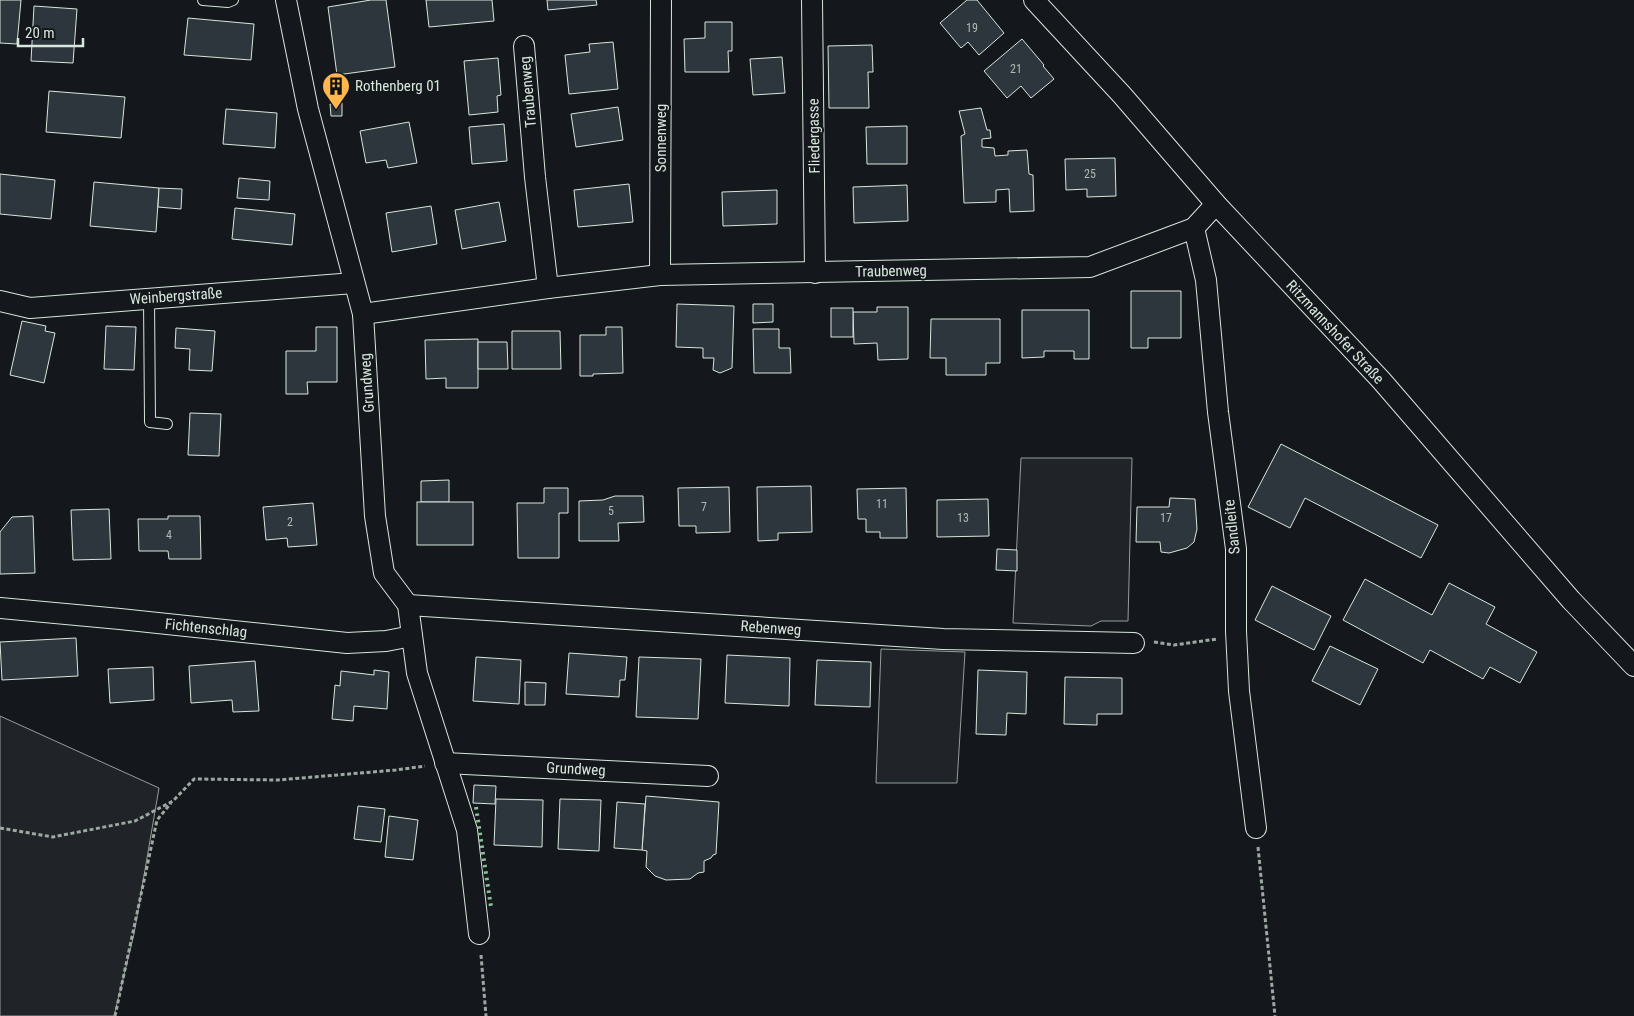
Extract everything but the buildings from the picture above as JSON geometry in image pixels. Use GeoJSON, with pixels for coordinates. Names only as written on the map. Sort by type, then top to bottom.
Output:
{"type":"FeatureCollection","features":[{"type":"Feature","properties":{"kind":"street","name":"Grundweg"},"geometry":{"type":"LineString","coordinates":[[286,0],[308,110],[363,314],[375,516],[384,573],[408,606],[417,673],[467,830],[479,934]]}},
{"type":"Feature","properties":{"kind":"street","name":"Sonnenweg"},"geometry":{"type":"LineString","coordinates":[[660,275],[661,0]]}},
{"type":"Feature","properties":{"kind":"street","name":"Fliedergasse"},"geometry":{"type":"LineString","coordinates":[[812,0],[815,273]]}},
{"type":"Feature","properties":{"kind":"street","name":"Ritzmannshofer Straße"},"geometry":{"type":"LineString","coordinates":[[1034,0],[1122,95],[1216,204],[1381,380],[1571,600],[1634,666]]}},
{"type":"Feature","properties":{"kind":"street","name":"Traubenweg"},"geometry":{"type":"LineString","coordinates":[[524,46],[535,177],[548,288]]}},
{"type":"Feature","properties":{"kind":"street","name":"Traubenweg"},"geometry":{"type":"LineString","coordinates":[[363,314],[548,288],[660,275],[1090,267],[1194,228],[1216,204]]}},
{"type":"Feature","properties":{"kind":"street","name":"Sandleite"},"geometry":{"type":"LineString","coordinates":[[1194,228],[1206,280],[1218,412],[1236,549],[1236,631],[1240,691],[1256,828]]}},
{"type":"Feature","properties":{"kind":"street","name":"Weinbergstraße"},"geometry":{"type":"LineString","coordinates":[[0,301],[30,308],[354,283]]}},
{"type":"Feature","properties":{"kind":"street","name":"Rebenweg"},"geometry":{"type":"LineString","coordinates":[[408,606],[943,639],[1134,643]]}},
{"type":"Feature","properties":{"kind":"street","name":"Fichtenschlag"},"geometry":{"type":"LineString","coordinates":[[0,608],[346,643],[386,641],[412,636]]}},
{"type":"Feature","properties":{"kind":"street","name":"Grundweg"},"geometry":{"type":"LineString","coordinates":[[445,763],[708,776]]}},
{"type":"Feature","properties":{"kind":"lane"},"geometry":{"type":"LineString","coordinates":[[203,0],[228,2],[233,0]]}},
{"type":"Feature","properties":{"kind":"lane"},"geometry":{"type":"LineString","coordinates":[[149,298],[150,422],[167,424]]}},
{"type":"Feature","properties":{"kind":"path"},"geometry":{"type":"LineString","coordinates":[[1134,643],[1147,641],[1174,645],[1213,641],[1236,631]]}},
{"type":"Feature","properties":{"kind":"path"},"geometry":{"type":"LineString","coordinates":[[115,1016],[157,820],[173,800],[194,779],[278,780],[396,770],[445,763]]}},
{"type":"Feature","properties":{"kind":"path"},"geometry":{"type":"LineString","coordinates":[[0,828],[53,837],[135,821],[173,800]]}},
{"type":"Feature","properties":{"kind":"path"},"geometry":{"type":"LineString","coordinates":[[1256,828],[1274,1016]]}},
{"type":"Feature","properties":{"kind":"path"},"geometry":{"type":"LineString","coordinates":[[479,934],[486,1016]]}},
{"type":"Feature","properties":{"kind":"shaded area"},"geometry":{"type":"Polygon","coordinates":[[[1021,458],[1132,458],[1128,621],[1101,621],[1091,626],[1013,623],[1021,458]]]}},
{"type":"Feature","properties":{"kind":"shaded area"},"geometry":{"type":"Polygon","coordinates":[[[881,649],[965,652],[957,783],[876,783],[881,649]]]}},
{"type":"Feature","properties":{"kind":"shaded area"},"geometry":{"type":"Polygon","coordinates":[[[0,716],[159,788],[134,934],[114,1016],[0,1016],[0,716]]]}},
{"type":"Feature","properties":{"kind":"hedge"},"geometry":{"type":"LineString","coordinates":[[476,807],[491,907]]}},
{"type":"Feature","properties":{"kind":"place","name":"Rothenberg 01"},"geometry":{"type":"Point","coordinates":[336,110]}}]}
